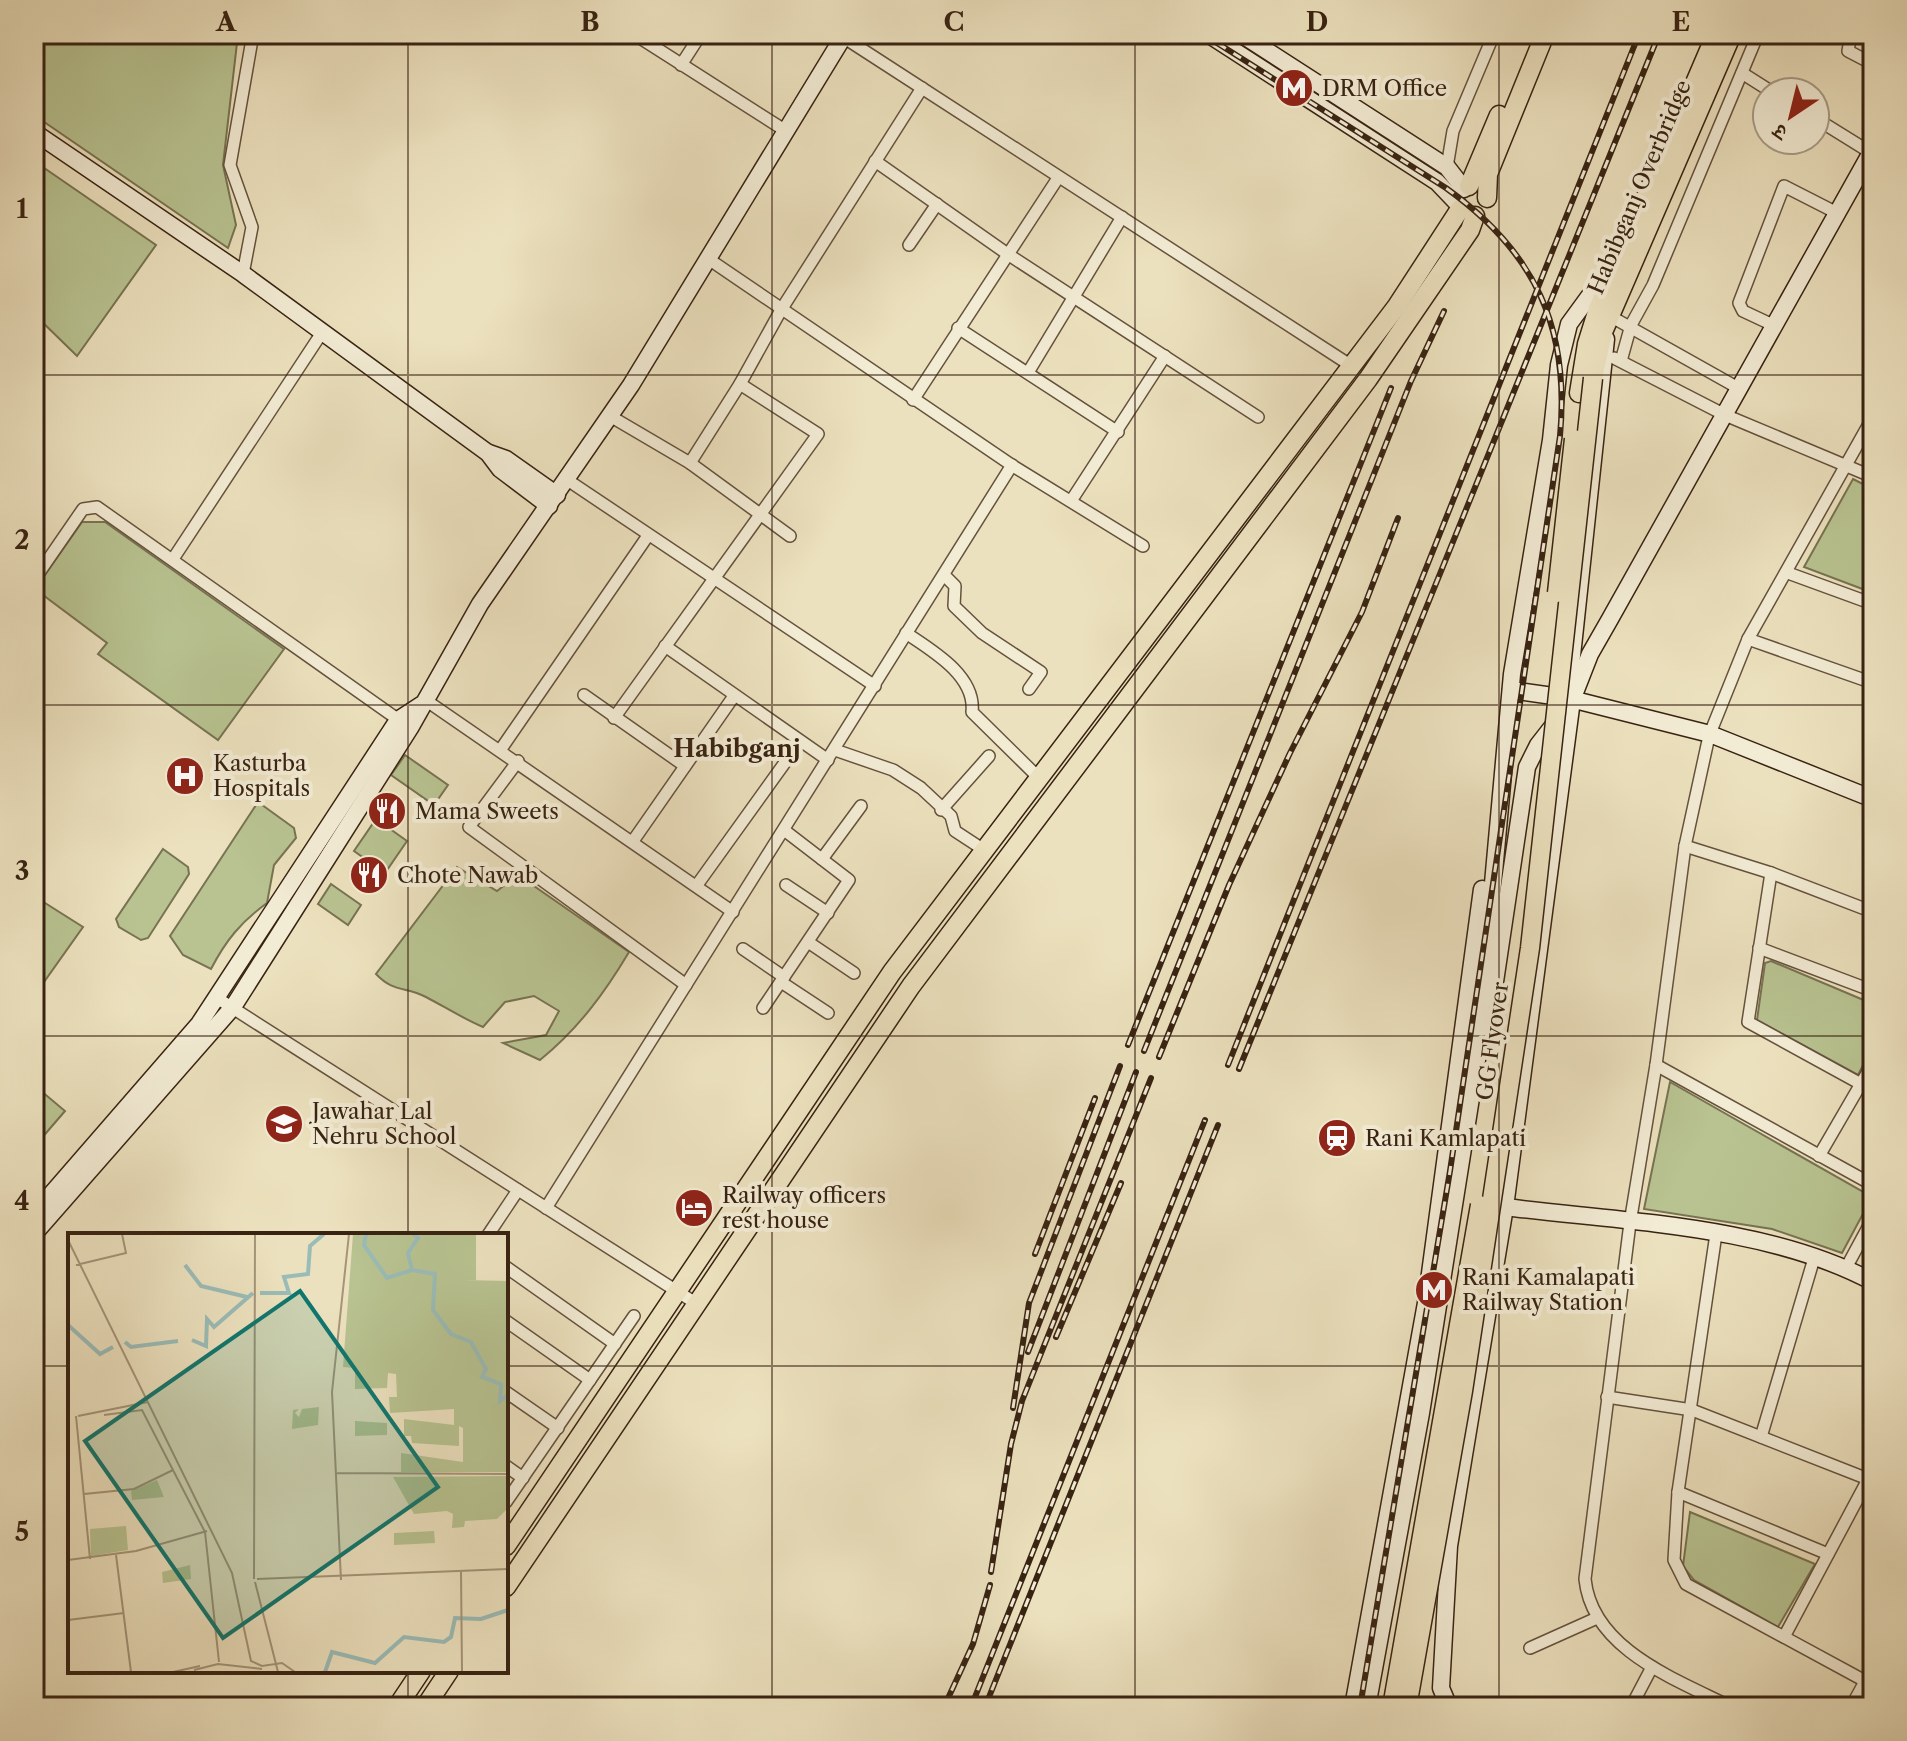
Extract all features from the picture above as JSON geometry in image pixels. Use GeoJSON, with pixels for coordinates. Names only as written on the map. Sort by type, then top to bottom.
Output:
{"type":"FeatureCollection","features":[{"type":"Feature","properties":{"kind":"main road"},"geometry":{"type":"LineString","coordinates":[[1208,34],[1483,211],[1488,174],[1545,34]]}},
{"type":"Feature","properties":{"kind":"main road"},"geometry":{"type":"LineString","coordinates":[[508,1584],[911,986],[1368,379],[1470,230],[1465,201],[1447,167],[1241,34]]}},
{"type":"Feature","properties":{"kind":"main road"},"geometry":{"type":"LineString","coordinates":[[508,1543],[892,972],[1397,306],[1465,201],[1532,34]]}},
{"type":"Feature","properties":{"kind":"main road"},"geometry":{"type":"LineString","coordinates":[[34,1214],[199,1024],[314,844],[422,702],[480,604],[610,416],[844,36]]}},
{"type":"Feature","properties":{"kind":"main road","name":"Habibganj Overbridge"},"geometry":{"type":"LineString","coordinates":[[1579,393],[1587,344],[1604,296],[1726,36]]}},
{"type":"Feature","properties":{"kind":"main road","name":"Habibganj Overbridge"},"geometry":{"type":"LineString","coordinates":[[1593,378],[1607,324],[1726,36]]}},
{"type":"Feature","properties":{"kind":"main road"},"geometry":{"type":"LineString","coordinates":[[34,132],[243,274],[488,453],[506,459],[553,500]]}},
{"type":"Feature","properties":{"kind":"main road"},"geometry":{"type":"LineString","coordinates":[[1378,1707],[1458,1233],[1527,767],[1538,745],[1570,699],[1590,654],[1872,152]]}},
{"type":"Feature","properties":{"kind":"main road"},"geometry":{"type":"LineString","coordinates":[[1367,1707],[1421,1413],[1477,1060],[1511,690],[1551,440],[1559,365],[1569,324],[1621,255]]}},
{"type":"Feature","properties":{"kind":"main road"},"geometry":{"type":"LineString","coordinates":[[1448,1707],[1441,1688],[1441,1674],[1449,1546],[1505,1207],[1614,357],[1608,343],[1607,324]]}},
{"type":"Feature","properties":{"kind":"main road","name":"GG Flyover"},"geometry":{"type":"LineString","coordinates":[[1408,1707],[1470,1344],[1530,948],[1593,378]]}},
{"type":"Feature","properties":{"kind":"main road","name":"GG Flyover"},"geometry":{"type":"LineString","coordinates":[[1392,1707],[1483,1187],[1520,926],[1579,393]]}},
{"type":"Feature","properties":{"kind":"main road"},"geometry":{"type":"LineString","coordinates":[[1204,559],[1222,573]]}},
{"type":"Feature","properties":{"kind":"main road"},"geometry":{"type":"LineString","coordinates":[[1511,690],[1570,699],[1710,734],[1873,799]]}},
{"type":"Feature","properties":{"kind":"main road"},"geometry":{"type":"LineString","coordinates":[[1353,1707],[1426,1303],[1485,868],[1501,710],[1511,690]]}},
{"type":"Feature","properties":{"kind":"main road"},"geometry":{"type":"LineString","coordinates":[[34,1234],[233,1007],[329,854],[404,724]]}},
{"type":"Feature","properties":{"kind":"main road"},"geometry":{"type":"LineString","coordinates":[[314,844],[329,854]]}},
{"type":"Feature","properties":{"kind":"main road"},"geometry":{"type":"LineString","coordinates":[[1505,1207],[1716,1234],[1815,1255],[1873,1282]]}},
{"type":"Feature","properties":{"kind":"main road"},"geometry":{"type":"LineString","coordinates":[[1406,1547],[1449,1546]]}},
{"type":"Feature","properties":{"kind":"main road"},"geometry":{"type":"LineString","coordinates":[[397,1707],[420,1673]]}},
{"type":"Feature","properties":{"kind":"main road"},"geometry":{"type":"LineString","coordinates":[[425,1707],[448,1673]]}},
{"type":"Feature","properties":{"kind":"main road"},"geometry":{"type":"LineString","coordinates":[[1382,1679],[1408,1707]]}},
{"type":"Feature","properties":{"kind":"street"},"geometry":{"type":"LineString","coordinates":[[243,274],[252,227],[230,165],[253,34]]}},
{"type":"Feature","properties":{"kind":"street"},"geometry":{"type":"LineString","coordinates":[[634,34],[786,131]]}},
{"type":"Feature","properties":{"kind":"street"},"geometry":{"type":"LineString","coordinates":[[681,65],[701,34]]}},
{"type":"Feature","properties":{"kind":"street"},"geometry":{"type":"LineString","coordinates":[[1447,167],[1453,131],[1491,41],[1483,34]]}},
{"type":"Feature","properties":{"kind":"street"},"geometry":{"type":"LineString","coordinates":[[1758,34],[1653,285],[1614,357],[1725,415],[1873,477]]}},
{"type":"Feature","properties":{"kind":"street"},"geometry":{"type":"LineString","coordinates":[[1851,34],[1847,47],[1851,55],[1873,64]]}},
{"type":"Feature","properties":{"kind":"street"},"geometry":{"type":"LineString","coordinates":[[844,36],[1350,365]]}},
{"type":"Feature","properties":{"kind":"street"},"geometry":{"type":"LineString","coordinates":[[1742,73],[1751,79]]}},
{"type":"Feature","properties":{"kind":"street"},"geometry":{"type":"LineString","coordinates":[[690,463],[740,384],[781,310],[922,88]]}},
{"type":"Feature","properties":{"kind":"street"},"geometry":{"type":"LineString","coordinates":[[1831,128],[1872,152]]}},
{"type":"Feature","properties":{"kind":"street"},"geometry":{"type":"LineString","coordinates":[[875,161],[1009,255],[1258,417]]}},
{"type":"Feature","properties":{"kind":"street"},"geometry":{"type":"LineString","coordinates":[[907,396],[1009,255],[1058,178]]}},
{"type":"Feature","properties":{"kind":"street"},"geometry":{"type":"LineString","coordinates":[[1775,326],[1743,311],[1739,303],[1784,186],[1837,213]]}},
{"type":"Feature","properties":{"kind":"street"},"geometry":{"type":"LineString","coordinates":[[909,245],[937,204]]}},
{"type":"Feature","properties":{"kind":"street"},"geometry":{"type":"LineString","coordinates":[[1029,371],[1122,217]]}},
{"type":"Feature","properties":{"kind":"street"},"geometry":{"type":"LineString","coordinates":[[707,258],[907,396],[1143,546]]}},
{"type":"Feature","properties":{"kind":"street"},"geometry":{"type":"LineString","coordinates":[[1607,324],[1631,325],[1740,389]]}},
{"type":"Feature","properties":{"kind":"street"},"geometry":{"type":"LineString","coordinates":[[958,328],[1029,371],[1118,432]]}},
{"type":"Feature","properties":{"kind":"street"},"geometry":{"type":"LineString","coordinates":[[173,559],[323,331]]}},
{"type":"Feature","properties":{"kind":"street"},"geometry":{"type":"LineString","coordinates":[[1071,501],[1165,356]]}},
{"type":"Feature","properties":{"kind":"street"},"geometry":{"type":"LineString","coordinates":[[614,718],[818,434],[740,384]]}},
{"type":"Feature","properties":{"kind":"street"},"geometry":{"type":"LineString","coordinates":[[610,416],[690,463],[790,536]]}},
{"type":"Feature","properties":{"kind":"street"},"geometry":{"type":"LineString","coordinates":[[1731,1707],[1652,1667],[1617,1640],[1597,1618],[1590,1604],[1585,1579],[1630,1223],[1656,1065],[1685,846],[1710,734],[1748,639],[1788,573],[1873,417]]}},
{"type":"Feature","properties":{"kind":"street"},"geometry":{"type":"LineString","coordinates":[[546,1208],[1012,465]]}},
{"type":"Feature","properties":{"kind":"street"},"geometry":{"type":"LineString","coordinates":[[566,479],[647,537],[875,686]]}},
{"type":"Feature","properties":{"kind":"street"},"geometry":{"type":"LineString","coordinates":[[34,580],[83,509],[89,506],[173,559],[404,724]]}},
{"type":"Feature","properties":{"kind":"street"},"geometry":{"type":"LineString","coordinates":[[501,749],[647,537]]}},
{"type":"Feature","properties":{"kind":"street"},"geometry":{"type":"LineString","coordinates":[[1788,573],[1873,604]]}},
{"type":"Feature","properties":{"kind":"street"},"geometry":{"type":"LineString","coordinates":[[944,575],[955,586],[954,606],[982,633],[1041,672],[1029,689]]}},
{"type":"Feature","properties":{"kind":"street"},"geometry":{"type":"LineString","coordinates":[[906,633],[937,654],[964,680],[973,699],[972,712],[1039,778]]}},
{"type":"Feature","properties":{"kind":"street"},"geometry":{"type":"LineString","coordinates":[[1748,639],[1873,683]]}},
{"type":"Feature","properties":{"kind":"street"},"geometry":{"type":"LineString","coordinates":[[665,646],[799,743],[832,755],[893,770],[921,788],[941,810],[951,816],[955,831],[984,850]]}},
{"type":"Feature","properties":{"kind":"street"},"geometry":{"type":"LineString","coordinates":[[584,695],[685,766]]}},
{"type":"Feature","properties":{"kind":"street"},"geometry":{"type":"LineString","coordinates":[[633,841],[734,696]]}},
{"type":"Feature","properties":{"kind":"street"},"geometry":{"type":"LineString","coordinates":[[422,702],[501,749],[733,912]]}},
{"type":"Feature","properties":{"kind":"street"},"geometry":{"type":"LineString","coordinates":[[697,885],[799,743]]}},
{"type":"Feature","properties":{"kind":"street"},"geometry":{"type":"LineString","coordinates":[[941,810],[989,756]]}},
{"type":"Feature","properties":{"kind":"street"},"geometry":{"type":"LineString","coordinates":[[518,761],[469,827],[686,985]]}},
{"type":"Feature","properties":{"kind":"street"},"geometry":{"type":"LineString","coordinates":[[822,859],[861,806]]}},
{"type":"Feature","properties":{"kind":"street"},"geometry":{"type":"LineString","coordinates":[[763,1008],[849,880],[784,830]]}},
{"type":"Feature","properties":{"kind":"street"},"geometry":{"type":"LineString","coordinates":[[1685,846],[1771,873],[1873,912]]}},
{"type":"Feature","properties":{"kind":"street"},"geometry":{"type":"LineString","coordinates":[[1771,873],[1748,1022],[1861,1084]]}},
{"type":"Feature","properties":{"kind":"street"},"geometry":{"type":"LineString","coordinates":[[786,885],[828,913]]}},
{"type":"Feature","properties":{"kind":"street"},"geometry":{"type":"LineString","coordinates":[[808,942],[854,973]]}},
{"type":"Feature","properties":{"kind":"street"},"geometry":{"type":"LineString","coordinates":[[1759,948],[1873,991]]}},
{"type":"Feature","properties":{"kind":"street"},"geometry":{"type":"LineString","coordinates":[[743,949],[828,1013]]}},
{"type":"Feature","properties":{"kind":"street"},"geometry":{"type":"LineString","coordinates":[[217,998],[697,1304]]}},
{"type":"Feature","properties":{"kind":"street"},"geometry":{"type":"LineString","coordinates":[[1819,1156],[1873,1063]]}},
{"type":"Feature","properties":{"kind":"street"},"geometry":{"type":"LineString","coordinates":[[1656,1065],[1873,1185]]}},
{"type":"Feature","properties":{"kind":"street"},"geometry":{"type":"LineString","coordinates":[[489,1233],[518,1190]]}},
{"type":"Feature","properties":{"kind":"street"},"geometry":{"type":"LineString","coordinates":[[1846,1268],[1873,1218]]}},
{"type":"Feature","properties":{"kind":"street"},"geometry":{"type":"LineString","coordinates":[[1716,1234],[1678,1492],[1674,1560],[1686,1584],[1865,1681]]}},
{"type":"Feature","properties":{"kind":"street"},"geometry":{"type":"LineString","coordinates":[[1761,1437],[1815,1255]]}},
{"type":"Feature","properties":{"kind":"street"},"geometry":{"type":"LineString","coordinates":[[508,1268],[615,1344]]}},
{"type":"Feature","properties":{"kind":"street"},"geometry":{"type":"LineString","coordinates":[[508,1499],[634,1316]]}},
{"type":"Feature","properties":{"kind":"street"},"geometry":{"type":"LineString","coordinates":[[508,1322],[590,1380]]}},
{"type":"Feature","properties":{"kind":"street"},"geometry":{"type":"LineString","coordinates":[[508,1393],[558,1428]]}},
{"type":"Feature","properties":{"kind":"street"},"geometry":{"type":"LineString","coordinates":[[1607,1397],[1692,1410],[1872,1477],[1784,1637]]}},
{"type":"Feature","properties":{"kind":"street"},"geometry":{"type":"LineString","coordinates":[[508,1467],[523,1478]]}},
{"type":"Feature","properties":{"kind":"street"},"geometry":{"type":"LineString","coordinates":[[1678,1492],[1828,1554]]}},
{"type":"Feature","properties":{"kind":"street"},"geometry":{"type":"LineString","coordinates":[[1530,1648],[1597,1618]]}},
{"type":"Feature","properties":{"kind":"street"},"geometry":{"type":"LineString","coordinates":[[1631,1707],[1652,1667]]}},
{"type":"Feature","properties":{"kind":"street"},"geometry":{"type":"LineString","coordinates":[[1851,1707],[1873,1667]]}},
{"type":"Feature","properties":{"kind":"green space"},"geometry":{"type":"Polygon","coordinates":[[[34,34],[238,34],[223,165],[236,225],[228,248],[34,115],[34,34]]]}},
{"type":"Feature","properties":{"kind":"green space"},"geometry":{"type":"Polygon","coordinates":[[[34,161],[156,245],[77,356],[34,314],[34,161]]]}},
{"type":"Feature","properties":{"kind":"green space"},"geometry":{"type":"Polygon","coordinates":[[[1853,479],[1873,489],[1873,593],[1804,567],[1853,479]]]}},
{"type":"Feature","properties":{"kind":"green space"},"geometry":{"type":"Polygon","coordinates":[[[82,522],[105,522],[284,649],[218,740],[98,654],[107,643],[35,589],[82,522]]]}},
{"type":"Feature","properties":{"kind":"green space"},"geometry":{"type":"Polygon","coordinates":[[[405,755],[448,785],[434,805],[391,775],[405,755]]]}},
{"type":"Feature","properties":{"kind":"green space"},"geometry":{"type":"Polygon","coordinates":[[[258,802],[294,828],[296,838],[274,865],[267,903],[235,932],[211,969],[183,955],[170,936],[258,802]]]}},
{"type":"Feature","properties":{"kind":"green space"},"geometry":{"type":"Polygon","coordinates":[[[376,819],[407,841],[385,873],[354,851],[376,819]]]}},
{"type":"Feature","properties":{"kind":"green space"},"geometry":{"type":"Polygon","coordinates":[[[163,849],[188,867],[189,874],[148,938],[141,940],[119,927],[116,919],[163,849]]]}},
{"type":"Feature","properties":{"kind":"green space"},"geometry":{"type":"Polygon","coordinates":[[[457,867],[497,891],[518,875],[629,952],[589,1010],[540,1060],[503,1043],[546,1035],[559,1011],[534,996],[505,1002],[483,1027],[426,997],[394,987],[376,974],[457,867]]]}},
{"type":"Feature","properties":{"kind":"green space"},"geometry":{"type":"Polygon","coordinates":[[[331,884],[361,905],[348,925],[318,904],[331,884]]]}},
{"type":"Feature","properties":{"kind":"green space"},"geometry":{"type":"Polygon","coordinates":[[[34,896],[83,927],[34,996],[34,896]]]}},
{"type":"Feature","properties":{"kind":"green space"},"geometry":{"type":"Polygon","coordinates":[[[1771,961],[1873,1004],[1873,1046],[1858,1075],[1757,1020],[1765,963],[1771,961]]]}},
{"type":"Feature","properties":{"kind":"green space"},"geometry":{"type":"Polygon","coordinates":[[[1670,1082],[1872,1197],[1842,1253],[1772,1229],[1644,1209],[1670,1082]]]}},
{"type":"Feature","properties":{"kind":"green space"},"geometry":{"type":"Polygon","coordinates":[[[34,1085],[65,1111],[34,1147],[34,1085]]]}},
{"type":"Feature","properties":{"kind":"green space"},"geometry":{"type":"Polygon","coordinates":[[[1690,1512],[1815,1564],[1778,1627],[1694,1580],[1683,1566],[1690,1512]]]}},
{"type":"Feature","properties":{"kind":"railway"},"geometry":{"type":"LineString","coordinates":[[1203,34],[1446,188],[1477,213],[1503,238],[1524,266],[1540,295],[1552,327],[1559,360],[1562,397],[1560,436],[1450,1171],[1360,1707]]}},
{"type":"Feature","properties":{"kind":"railway"},"geometry":{"type":"LineString","coordinates":[[1228,1065],[1639,34]]}},
{"type":"Feature","properties":{"kind":"railway"},"geometry":{"type":"LineString","coordinates":[[1239,1069],[1659,34]]}},
{"type":"Feature","properties":{"kind":"railway"},"geometry":{"type":"LineString","coordinates":[[1144,1051],[1411,381],[1444,311]]}},
{"type":"Feature","properties":{"kind":"railway"},"geometry":{"type":"LineString","coordinates":[[1128,1045],[1391,388]]}},
{"type":"Feature","properties":{"kind":"railway"},"geometry":{"type":"LineString","coordinates":[[1159,1057],[1229,885],[1290,753],[1362,612],[1398,518]]}},
{"type":"Feature","properties":{"kind":"railway"},"geometry":{"type":"LineString","coordinates":[[1013,1408],[1029,1303],[1120,1066]]}},
{"type":"Feature","properties":{"kind":"railway"},"geometry":{"type":"LineString","coordinates":[[1028,1352],[1136,1072]]}},
{"type":"Feature","properties":{"kind":"railway"},"geometry":{"type":"LineString","coordinates":[[991,1572],[1011,1444],[1022,1401],[1151,1078]]}},
{"type":"Feature","properties":{"kind":"railway"},"geometry":{"type":"LineString","coordinates":[[1035,1254],[1095,1098]]}},
{"type":"Feature","properties":{"kind":"railway"},"geometry":{"type":"LineString","coordinates":[[971,1707],[1205,1120]]}},
{"type":"Feature","properties":{"kind":"railway"},"geometry":{"type":"LineString","coordinates":[[985,1707],[1218,1125]]}},
{"type":"Feature","properties":{"kind":"railway"},"geometry":{"type":"LineString","coordinates":[[1056,1337],[1121,1183]]}},
{"type":"Feature","properties":{"kind":"railway"},"geometry":{"type":"LineString","coordinates":[[944,1707],[973,1644],[990,1585]]}},
{"type":"Feature","properties":{"kind":"place","name":"DRM Office"},"geometry":{"type":"Point","coordinates":[1294,88]}},
{"type":"Feature","properties":{"kind":"place","name":"Kasturba Hospitals"},"geometry":{"type":"Point","coordinates":[185,776]}},
{"type":"Feature","properties":{"kind":"place","name":"Mama Sweets"},"geometry":{"type":"Point","coordinates":[387,811]}},
{"type":"Feature","properties":{"kind":"place","name":"Chote Nawab"},"geometry":{"type":"Point","coordinates":[369,875]}},
{"type":"Feature","properties":{"kind":"place","name":"Jawahar Lal Nehru School"},"geometry":{"type":"Point","coordinates":[284,1124]}},
{"type":"Feature","properties":{"kind":"place","name":"Rani Kamlapati"},"geometry":{"type":"Point","coordinates":[1337,1138]}},
{"type":"Feature","properties":{"kind":"place","name":"Railway officers rest house"},"geometry":{"type":"Point","coordinates":[694,1208]}},
{"type":"Feature","properties":{"kind":"place","name":"Rani Kamalapati Railway Station"},"geometry":{"type":"Point","coordinates":[1434,1290]}},
{"type":"Feature","properties":{"kind":"district","name":"Habibganj"},"geometry":{"type":"Point","coordinates":[737,749]}}]}
